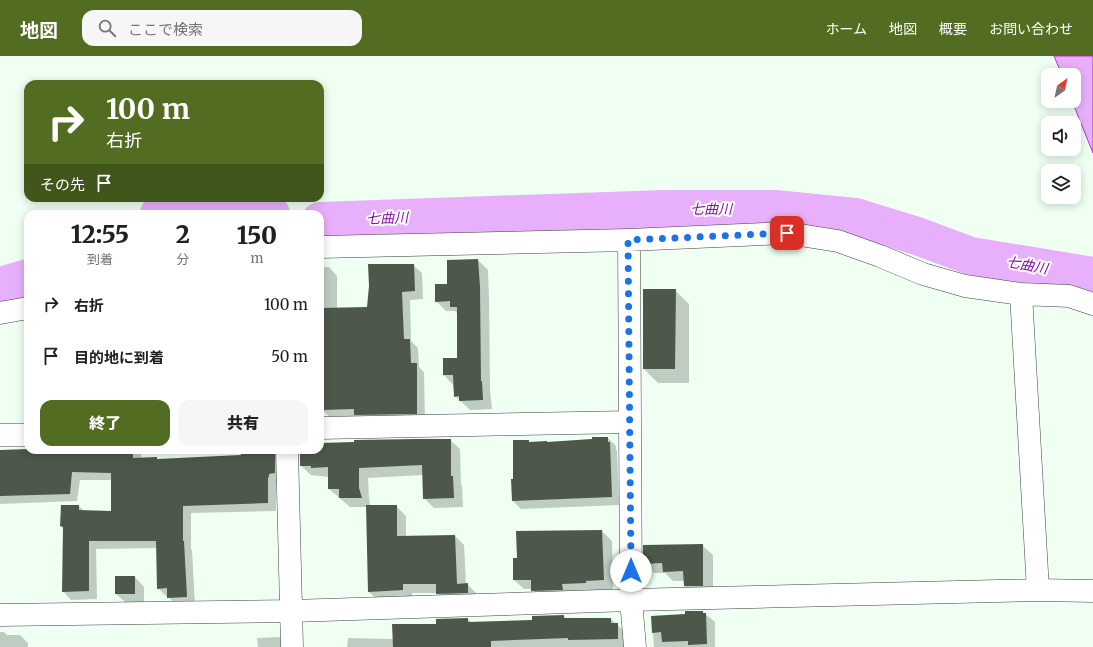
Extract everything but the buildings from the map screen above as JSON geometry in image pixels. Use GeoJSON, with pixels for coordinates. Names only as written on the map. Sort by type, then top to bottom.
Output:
{"type":"FeatureCollection","features":[{"type":"Feature","properties":{"kind":"street"},"geometry":{"type":"LineString","coordinates":[[324,247],[628,240],[787,233],[838,241],[880,256],[923,274],[965,286],[1021,294],[1070,296],[1093,304]]}},
{"type":"Feature","properties":{"kind":"street"},"geometry":{"type":"LineString","coordinates":[[628,240],[631,600],[634,647]]}},
{"type":"Feature","properties":{"kind":"street"},"geometry":{"type":"LineString","coordinates":[[1021,294],[1038,590]]}},
{"type":"Feature","properties":{"kind":"street"},"geometry":{"type":"LineString","coordinates":[[0,313],[24,309]]}},
{"type":"Feature","properties":{"kind":"street"},"geometry":{"type":"LineString","coordinates":[[324,428],[630,422]]}},
{"type":"Feature","properties":{"kind":"street"},"geometry":{"type":"LineString","coordinates":[[0,435],[24,435]]}},
{"type":"Feature","properties":{"kind":"street"},"geometry":{"type":"LineString","coordinates":[[287,454],[292,647]]}},
{"type":"Feature","properties":{"kind":"street"},"geometry":{"type":"LineString","coordinates":[[0,615],[292,611],[631,600],[1038,590],[1093,591]]}},
{"type":"Feature","properties":{"kind":"shaded area"},"geometry":{"type":"Polygon","coordinates":[[[1054,56],[1093,56],[1093,153],[1081,123],[1081,116],[1078,116],[1075,108],[1081,108],[1081,68],[1059,68],[1054,56]]]}},
{"type":"Feature","properties":{"kind":"waterway","name":"七曲川"},"geometry":{"type":"LineString","coordinates":[[173,210],[241,203],[260,210]]}},
{"type":"Feature","properties":{"kind":"waterway","name":"七曲川"},"geometry":{"type":"LineString","coordinates":[[324,221],[664,209],[775,209],[855,217],[917,236],[971,256],[1093,276]]}},
{"type":"Feature","properties":{"kind":"waterway","name":"七曲川"},"geometry":{"type":"LineString","coordinates":[[0,286],[24,279]]}},
{"type":"Feature","properties":{"kind":"route"},"geometry":{"type":"LineString","coordinates":[[631,571],[628,240],[787,233]]}}]}
